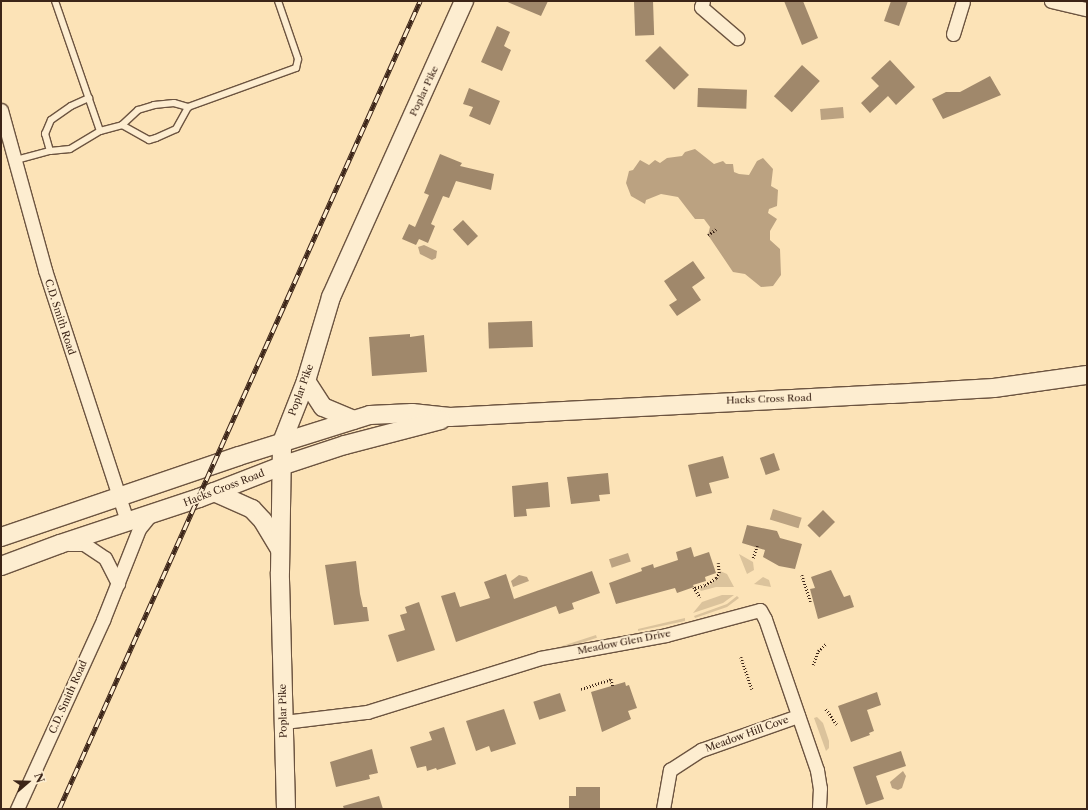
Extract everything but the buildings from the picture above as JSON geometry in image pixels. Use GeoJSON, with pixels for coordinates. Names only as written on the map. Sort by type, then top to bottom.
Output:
{"type":"FeatureCollection","features":[{"type":"Feature","properties":{"kind":"main road","name":"Poplar Pike"},"geometry":{"type":"LineString","coordinates":[[286,809],[280,549],[282,442],[306,380],[331,298],[464,1]]}},
{"type":"Feature","properties":{"kind":"main road","name":"Hacks Cross Road"},"geometry":{"type":"LineString","coordinates":[[1,536],[282,442],[370,415],[412,413],[450,417],[994,388],[1087,375]]}},
{"type":"Feature","properties":{"kind":"main road"},"geometry":{"type":"LineString","coordinates":[[306,380],[323,407],[353,420]]}},
{"type":"Feature","properties":{"kind":"main road","name":"Hacks Cross Road"},"geometry":{"type":"LineString","coordinates":[[1,566],[60,544],[214,492],[281,466],[345,445],[450,417]]}},
{"type":"Feature","properties":{"kind":"main road"},"geometry":{"type":"LineString","coordinates":[[214,492],[236,500],[252,509],[263,521],[280,549]]}},
{"type":"Feature","properties":{"kind":"street"},"geometry":{"type":"LineString","coordinates":[[952,34],[963,1]]}},
{"type":"Feature","properties":{"kind":"street"},"geometry":{"type":"LineString","coordinates":[[1051,1],[1087,9]]}},
{"type":"Feature","properties":{"kind":"street"},"geometry":{"type":"LineString","coordinates":[[702,4],[736,38]]}},
{"type":"Feature","properties":{"kind":"street","name":"C.D. Smith Road"},"geometry":{"type":"LineString","coordinates":[[1,110],[16,160],[45,270],[127,522]]}},
{"type":"Feature","properties":{"kind":"street","name":"C.D. Smith Road"},"geometry":{"type":"LineString","coordinates":[[17,809],[118,584],[139,529],[152,513]]}},
{"type":"Feature","properties":{"kind":"street"},"geometry":{"type":"LineString","coordinates":[[60,544],[84,544],[96,550],[105,558],[118,584]]}},
{"type":"Feature","properties":{"kind":"street","name":"Meadow Glen Drive"},"geometry":{"type":"LineString","coordinates":[[284,722],[367,712],[535,660],[666,635],[755,609],[760,610],[765,619],[819,778],[819,809]]}},
{"type":"Feature","properties":{"kind":"street","name":"Meadow Hill Cove"},"geometry":{"type":"LineString","coordinates":[[663,809],[670,770],[701,750],[798,716]]}},
{"type":"Feature","properties":{"kind":"lane"},"geometry":{"type":"LineString","coordinates":[[55,1],[100,131]]}},
{"type":"Feature","properties":{"kind":"lane"},"geometry":{"type":"LineString","coordinates":[[16,160],[50,151],[70,149],[100,131],[122,125],[138,110],[154,104],[174,103],[188,107],[296,68],[298,59],[278,1]]}},
{"type":"Feature","properties":{"kind":"lane"},"geometry":{"type":"LineString","coordinates":[[50,151],[45,134],[51,120],[71,106],[89,98]]}},
{"type":"Feature","properties":{"kind":"lane"},"geometry":{"type":"LineString","coordinates":[[122,125],[149,140],[176,129],[188,107]]}},
{"type":"Feature","properties":{"kind":"path"},"geometry":{"type":"LineString","coordinates":[[708,235],[716,229]]}},
{"type":"Feature","properties":{"kind":"path"},"geometry":{"type":"LineString","coordinates":[[753,558],[757,546]]}},
{"type":"Feature","properties":{"kind":"path"},"geometry":{"type":"LineString","coordinates":[[700,597],[695,587],[706,585],[716,578],[718,573],[718,563]]}},
{"type":"Feature","properties":{"kind":"path"},"geometry":{"type":"LineString","coordinates":[[802,575],[811,602]]}},
{"type":"Feature","properties":{"kind":"path"},"geometry":{"type":"LineString","coordinates":[[814,665],[818,651],[826,644]]}},
{"type":"Feature","properties":{"kind":"path"},"geometry":{"type":"LineString","coordinates":[[740,657],[752,689]]}},
{"type":"Feature","properties":{"kind":"path"},"geometry":{"type":"LineString","coordinates":[[581,689],[611,679],[613,686]]}},
{"type":"Feature","properties":{"kind":"path"},"geometry":{"type":"LineString","coordinates":[[826,709],[837,725]]}},
{"type":"Feature","properties":{"kind":"shaded area"},"geometry":{"type":"Polygon","coordinates":[[[843,107],[844,118],[821,120],[820,109],[843,107]]]}},
{"type":"Feature","properties":{"kind":"shaded area"},"geometry":{"type":"Polygon","coordinates":[[[695,149],[714,164],[723,161],[726,164],[733,164],[734,172],[739,174],[749,175],[757,161],[763,158],[773,169],[771,186],[778,190],[777,206],[769,209],[768,213],[777,219],[770,231],[770,240],[780,249],[781,275],[773,286],[761,287],[745,274],[733,272],[708,235],[710,227],[704,219],[695,219],[678,197],[661,194],[646,200],[645,204],[631,196],[626,183],[629,171],[633,170],[640,160],[649,165],[655,160],[660,163],[667,158],[682,156],[685,152],[695,149]]]}},
{"type":"Feature","properties":{"kind":"shaded area"},"geometry":{"type":"Polygon","coordinates":[[[424,245],[437,251],[436,258],[432,260],[420,254],[418,247],[424,245]]]}},
{"type":"Feature","properties":{"kind":"shaded area"},"geometry":{"type":"Polygon","coordinates":[[[773,509],[802,518],[798,528],[770,520],[773,509]]]}},
{"type":"Feature","properties":{"kind":"shaded area"},"geometry":{"type":"Polygon","coordinates":[[[628,553],[631,562],[612,568],[609,559],[628,553]]]}},
{"type":"Feature","properties":{"kind":"shaded area"},"geometry":{"type":"Polygon","coordinates":[[[739,554],[753,562],[754,570],[747,574],[739,554]]]}},
{"type":"Feature","properties":{"kind":"shaded area"},"geometry":{"type":"Polygon","coordinates":[[[720,571],[727,574],[734,587],[716,587],[701,591],[699,589],[711,584],[719,576],[720,571]]]}},
{"type":"Feature","properties":{"kind":"shaded area"},"geometry":{"type":"Polygon","coordinates":[[[519,575],[527,577],[529,581],[513,587],[511,581],[519,575]]]}},
{"type":"Feature","properties":{"kind":"shaded area"},"geometry":{"type":"Polygon","coordinates":[[[763,577],[769,580],[771,587],[754,584],[763,577]]]}},
{"type":"Feature","properties":{"kind":"shaded area"},"geometry":{"type":"Polygon","coordinates":[[[722,595],[734,595],[723,603],[693,613],[702,602],[722,595]]]}},
{"type":"Feature","properties":{"kind":"shaded area"},"geometry":{"type":"Polygon","coordinates":[[[737,596],[739,598],[727,607],[695,618],[694,616],[727,604],[737,596]]]}},
{"type":"Feature","properties":{"kind":"shaded area"},"geometry":{"type":"Polygon","coordinates":[[[685,618],[685,621],[638,631],[638,629],[685,618]]]}},
{"type":"Feature","properties":{"kind":"shaded area"},"geometry":{"type":"Polygon","coordinates":[[[596,635],[597,638],[529,660],[528,657],[596,635]]]}},
{"type":"Feature","properties":{"kind":"shaded area"},"geometry":{"type":"Polygon","coordinates":[[[817,717],[823,723],[829,741],[829,748],[826,751],[814,718],[817,717]]]}},
{"type":"Feature","properties":{"kind":"shaded area"},"geometry":{"type":"Polygon","coordinates":[[[903,771],[906,776],[902,788],[898,790],[892,788],[890,782],[903,771]]]}},
{"type":"Feature","properties":{"kind":"railway"},"geometry":{"type":"LineString","coordinates":[[59,809],[420,1]]}}]}
